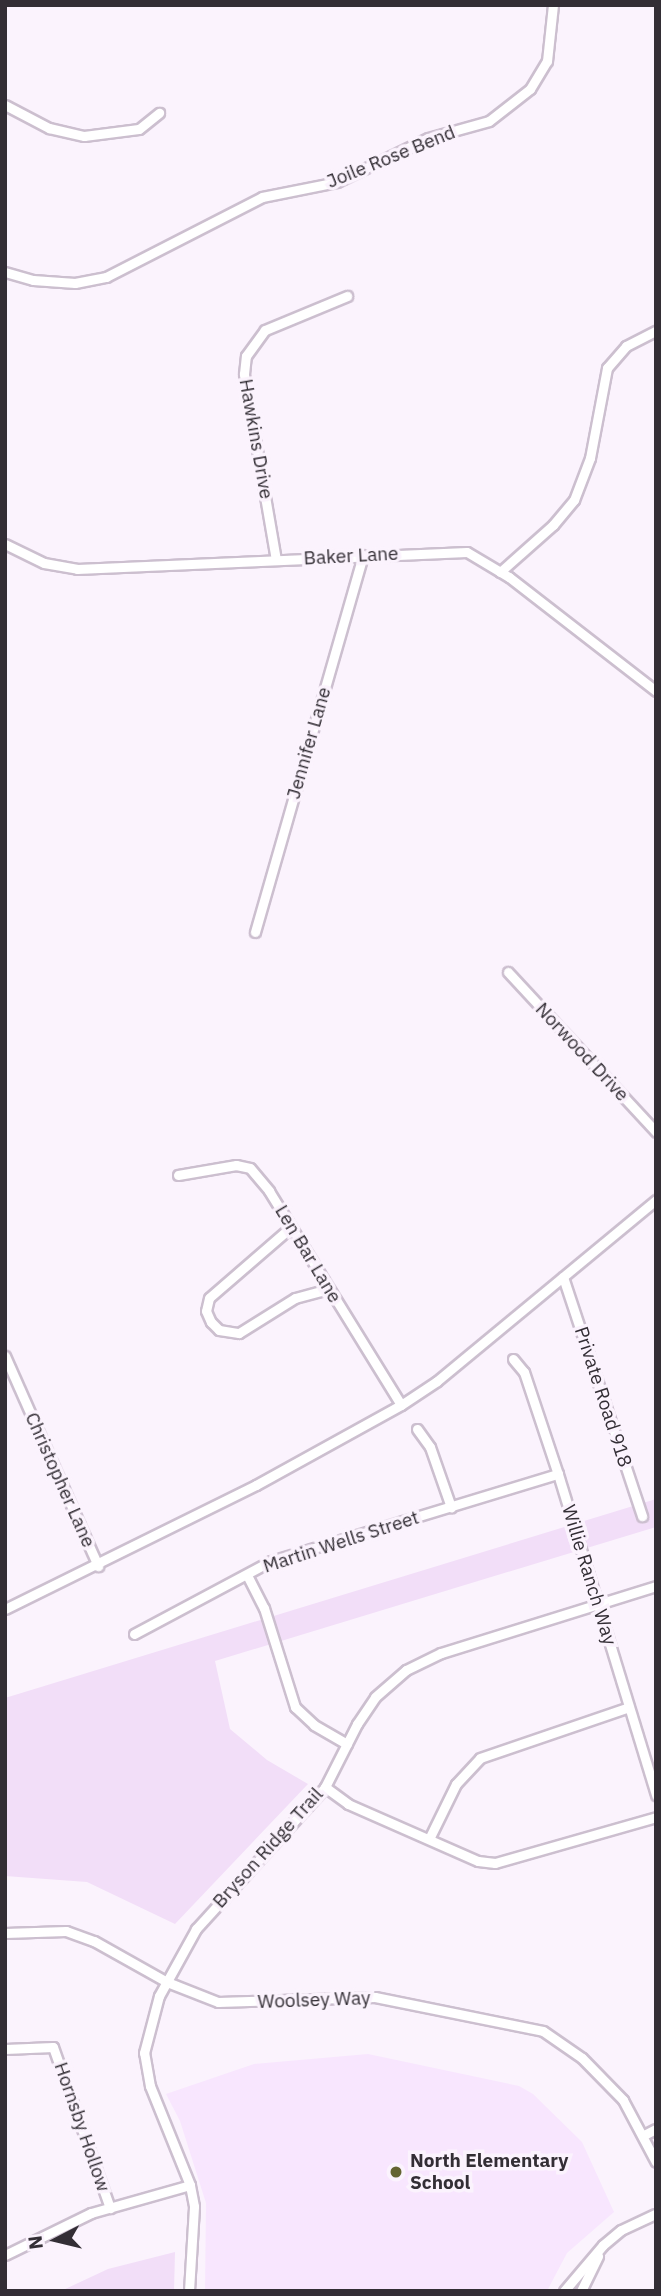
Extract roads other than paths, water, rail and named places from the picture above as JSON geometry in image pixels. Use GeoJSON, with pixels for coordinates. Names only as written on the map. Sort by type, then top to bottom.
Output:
{"type":"FeatureCollection","features":[{"type":"Feature","properties":{"kind":"street","name":"Joile Rose Bend"},"geometry":{"type":"LineString","coordinates":[[5,272],[33,280],[75,283],[106,276],[262,197],[337,182],[428,138],[489,121],[530,89],[547,61],[553,5]]}},
{"type":"Feature","properties":{"kind":"street"},"geometry":{"type":"LineString","coordinates":[[5,105],[48,128],[84,136],[139,129],[159,113]]}},
{"type":"Feature","properties":{"kind":"street","name":"Hawkins Drive"},"geometry":{"type":"LineString","coordinates":[[276,559],[244,374],[246,356],[265,330],[347,296]]}},
{"type":"Feature","properties":{"kind":"street"},"geometry":{"type":"LineString","coordinates":[[500,572],[561,517],[579,490],[590,458],[604,374],[621,351],[656,331]]}},
{"type":"Feature","properties":{"kind":"street","name":"Baker Lane"},"geometry":{"type":"LineString","coordinates":[[5,544],[44,563],[77,569],[456,550],[500,572],[656,691]]}},
{"type":"Feature","properties":{"kind":"street","name":"Jennifer Lane"},"geometry":{"type":"LineString","coordinates":[[255,932],[363,555]]}},
{"type":"Feature","properties":{"kind":"street","name":"Norwood Drive"},"geometry":{"type":"LineString","coordinates":[[508,972],[656,1132]]}},
{"type":"Feature","properties":{"kind":"street","name":"Len Bar Lane"},"geometry":{"type":"LineString","coordinates":[[178,1175],[236,1165],[250,1168],[291,1227],[401,1405]]}},
{"type":"Feature","properties":{"kind":"street"},"geometry":{"type":"LineString","coordinates":[[5,1609],[30,1593],[98,1566],[401,1405],[563,1278],[656,1200]]}},
{"type":"Feature","properties":{"kind":"street"},"geometry":{"type":"LineString","coordinates":[[291,1227],[209,1297],[206,1311],[211,1322],[219,1330],[239,1333],[295,1298],[329,1289]]}},
{"type":"Feature","properties":{"kind":"street","name":"Private Road 918"},"geometry":{"type":"LineString","coordinates":[[563,1278],[642,1516]]}},
{"type":"Feature","properties":{"kind":"street","name":"Christopher Lane"},"geometry":{"type":"LineString","coordinates":[[5,1356],[98,1566]]}},
{"type":"Feature","properties":{"kind":"street","name":"Willie Ranch Way"},"geometry":{"type":"LineString","coordinates":[[513,1359],[524,1372],[558,1474],[656,1795]]}},
{"type":"Feature","properties":{"kind":"street"},"geometry":{"type":"LineString","coordinates":[[417,1429],[430,1447],[452,1507]]}},
{"type":"Feature","properties":{"kind":"street","name":"Martin Wells Street"},"geometry":{"type":"LineString","coordinates":[[134,1634],[271,1561],[558,1474]]}},
{"type":"Feature","properties":{"kind":"street"},"geometry":{"type":"LineString","coordinates":[[247,1575],[264,1608],[295,1707],[314,1725],[347,1744]]}},
{"type":"Feature","properties":{"kind":"street","name":"Bryson Ridge Trail"},"geometry":{"type":"LineString","coordinates":[[189,2291],[194,2206],[190,2185],[144,2067],[148,2025],[167,1982],[196,1929],[325,1787],[376,1697],[406,1670],[441,1653],[656,1587]]}},
{"type":"Feature","properties":{"kind":"street"},"geometry":{"type":"LineString","coordinates":[[429,1839],[456,1784],[480,1758],[629,1707]]}},
{"type":"Feature","properties":{"kind":"street"},"geometry":{"type":"LineString","coordinates":[[325,1787],[348,1804],[478,1861],[509,1862],[656,1817]]}},
{"type":"Feature","properties":{"kind":"street","name":"Woolsey Way"},"geometry":{"type":"LineString","coordinates":[[5,1933],[66,1931],[94,1941],[167,1982],[231,2004],[375,1997],[543,2031],[582,2058],[624,2100],[656,2162]]}},
{"type":"Feature","properties":{"kind":"street","name":"Hornsby Hollow"},"geometry":{"type":"LineString","coordinates":[[5,2049],[53,2047],[110,2207]]}},
{"type":"Feature","properties":{"kind":"street"},"geometry":{"type":"LineString","coordinates":[[644,2135],[656,2129]]}},
{"type":"Feature","properties":{"kind":"street"},"geometry":{"type":"LineString","coordinates":[[5,2255],[110,2207],[190,2185]]}},
{"type":"Feature","properties":{"kind":"street"},"geometry":{"type":"LineString","coordinates":[[564,2291],[603,2245],[621,2230],[656,2214]]}},
{"type":"Feature","properties":{"kind":"street"},"geometry":{"type":"LineString","coordinates":[[581,2291],[603,2245]]}},
{"type":"Feature","properties":{"kind":"place","name":"North Elementary School"},"geometry":{"type":"Point","coordinates":[396,2172]}}]}
